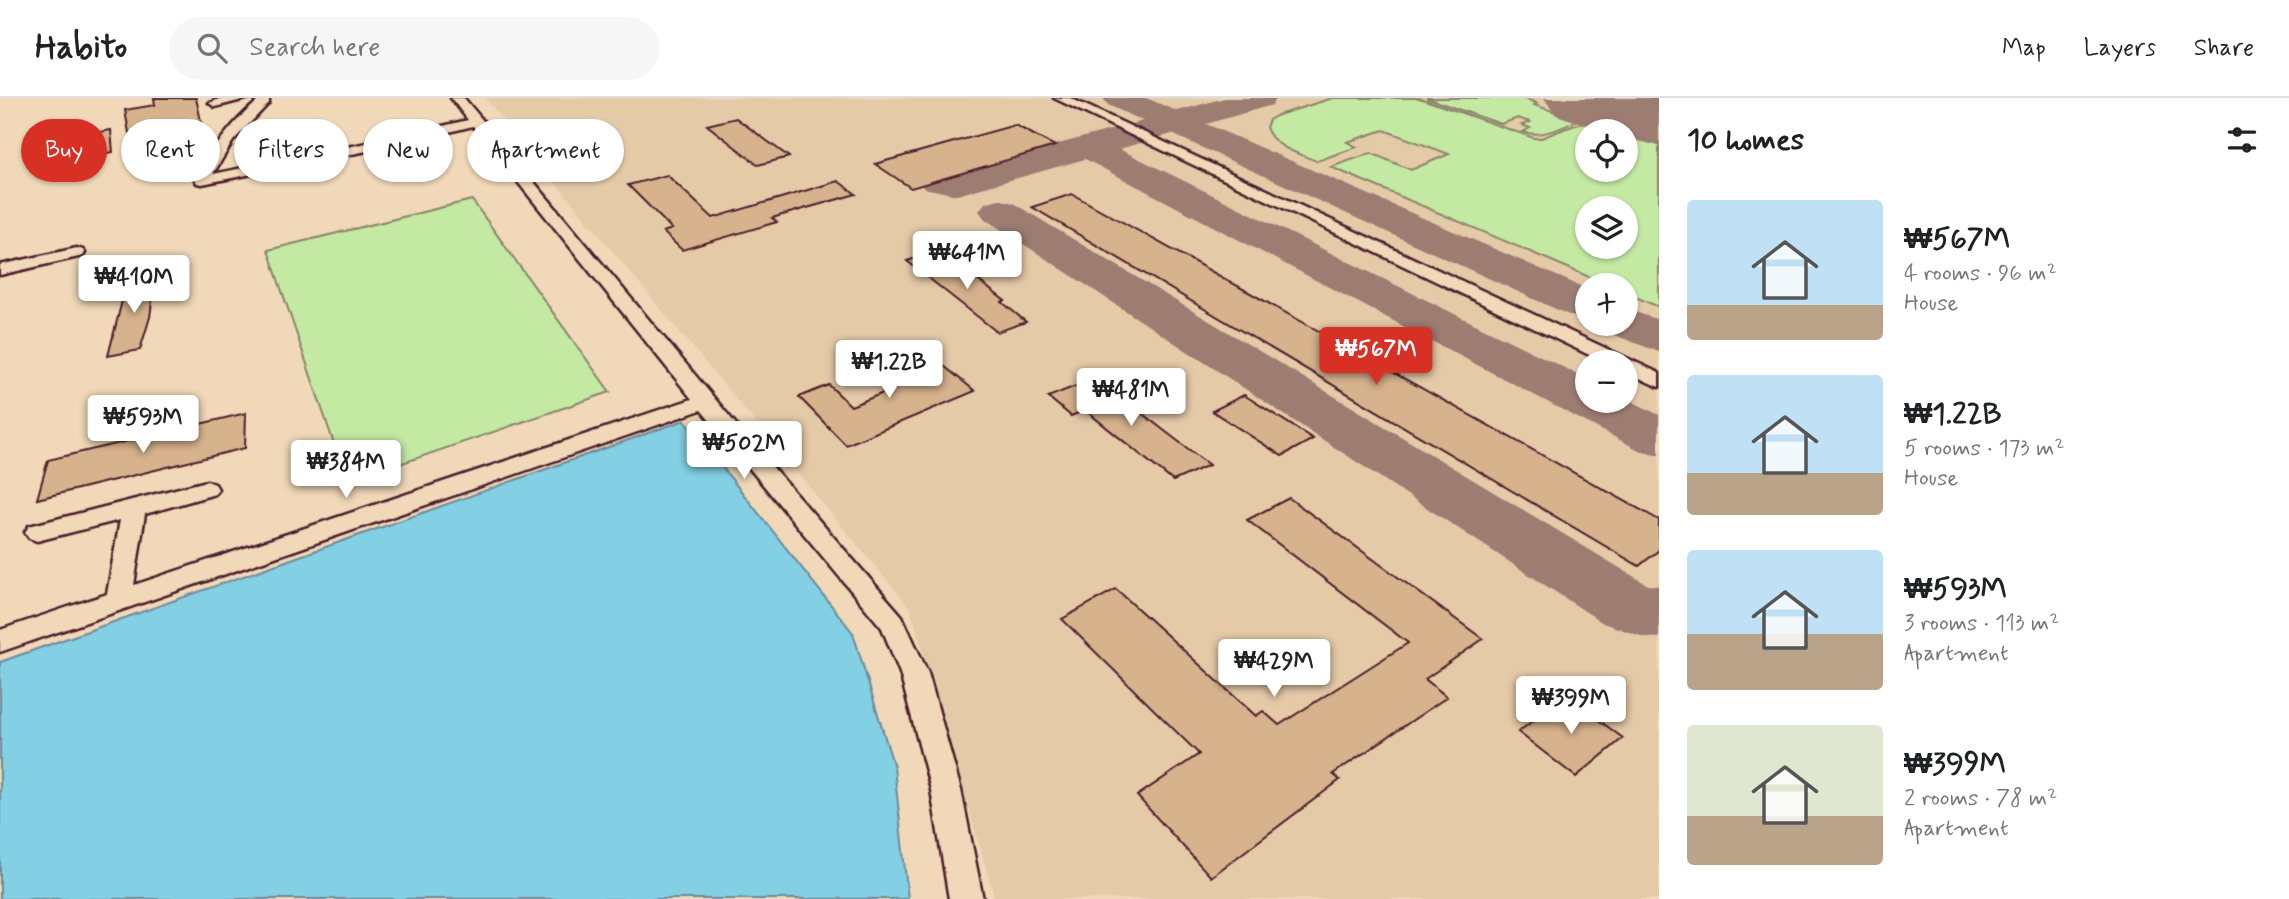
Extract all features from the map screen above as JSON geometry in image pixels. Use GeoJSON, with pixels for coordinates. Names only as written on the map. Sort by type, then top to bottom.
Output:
{"type":"FeatureCollection","features":[{"type":"Feature","properties":{"kind":"street"},"geometry":{"type":"LineString","coordinates":[[215,103],[244,98]]}},
{"type":"Feature","properties":{"kind":"street"},"geometry":{"type":"LineString","coordinates":[[263,98],[263,103],[235,126],[202,180],[320,157],[323,169],[396,154],[392,142],[467,124]]}},
{"type":"Feature","properties":{"kind":"street"},"geometry":{"type":"LineString","coordinates":[[457,98],[473,119]]}},
{"type":"Feature","properties":{"kind":"street"},"geometry":{"type":"LineString","coordinates":[[525,182],[893,623],[914,673],[946,790],[966,899]]}},
{"type":"Feature","properties":{"kind":"street"},"geometry":{"type":"LineString","coordinates":[[0,270],[77,253]]}},
{"type":"Feature","properties":{"kind":"street"},"geometry":{"type":"LineString","coordinates":[[1638,371],[1659,381]]}},
{"type":"Feature","properties":{"kind":"street"},"geometry":{"type":"LineString","coordinates":[[0,641],[706,401]]}},
{"type":"Feature","properties":{"kind":"street"},"geometry":{"type":"LineString","coordinates":[[37,532],[206,489]]}},
{"type":"Feature","properties":{"kind":"street"},"geometry":{"type":"LineString","coordinates":[[119,601],[134,509]]}},
{"type":"Feature","properties":{"kind":"lane"},"geometry":{"type":"LineString","coordinates":[[1060,98],[1594,350]]}},
{"type":"Feature","properties":{"kind":"shaded area"},"geometry":{"type":"Polygon","coordinates":[[[485,98],[1659,98],[1659,899],[995,899],[910,608],[555,182],[624,182],[624,119],[502,119],[485,98]]]}},
{"type":"Feature","properties":{"kind":"green space"},"geometry":{"type":"Polygon","coordinates":[[[1333,98],[1419,98],[1534,138],[1575,126],[1575,182],[1638,182],[1638,135],[1659,142],[1659,307],[1638,298],[1638,273],[1580,273],[1331,167],[1371,153],[1411,170],[1449,154],[1384,130],[1347,142],[1357,147],[1317,161],[1287,149],[1274,140],[1266,127],[1269,120],[1333,98]]]}},
{"type":"Feature","properties":{"kind":"green space"},"geometry":{"type":"Polygon","coordinates":[[[1426,98],[1522,98],[1537,103],[1534,105],[1579,119],[1552,131],[1537,134],[1523,132],[1530,128],[1522,125],[1530,122],[1518,118],[1501,124],[1426,98]]]}},
{"type":"Feature","properties":{"kind":"green space"},"geometry":{"type":"Polygon","coordinates":[[[472,200],[610,392],[347,482],[268,250],[472,200]]]}},
{"type":"Feature","properties":{"kind":"water"},"geometry":{"type":"Polygon","coordinates":[[[685,420],[853,633],[894,767],[908,899],[0,899],[0,662],[685,420]]]}},
{"type":"Feature","properties":{"kind":"building"},"geometry":{"type":"Polygon","coordinates":[[[154,98],[196,98],[200,119],[127,119],[125,110],[155,105],[154,98]]]}},
{"type":"Feature","properties":{"kind":"building"},"geometry":{"type":"Polygon","coordinates":[[[736,118],[789,157],[758,165],[707,125],[736,118]]]}},
{"type":"Feature","properties":{"kind":"building"},"geometry":{"type":"Polygon","coordinates":[[[1015,125],[1055,146],[911,188],[875,164],[1015,125]]]}},
{"type":"Feature","properties":{"kind":"building"},"geometry":{"type":"Polygon","coordinates":[[[111,130],[113,152],[107,153],[107,131],[111,130]]]}},
{"type":"Feature","properties":{"kind":"building"},"geometry":{"type":"Polygon","coordinates":[[[667,175],[713,218],[838,181],[856,194],[772,218],[777,222],[682,250],[663,232],[672,229],[628,185],[667,175]]]}},
{"type":"Feature","properties":{"kind":"building"},"geometry":{"type":"Polygon","coordinates":[[[1072,194],[1659,520],[1659,550],[1639,566],[1032,207],[1072,194]]]}},
{"type":"Feature","properties":{"kind":"building"},"geometry":{"type":"Polygon","coordinates":[[[940,251],[1005,301],[1002,302],[1026,322],[997,332],[907,261],[940,251]]]}},
{"type":"Feature","properties":{"kind":"building"},"geometry":{"type":"Polygon","coordinates":[[[156,272],[150,317],[140,350],[108,356],[128,277],[156,272]]]}},
{"type":"Feature","properties":{"kind":"building"},"geometry":{"type":"Polygon","coordinates":[[[924,350],[975,391],[846,445],[799,397],[829,385],[851,406],[918,379],[896,360],[924,350]]]}},
{"type":"Feature","properties":{"kind":"building"},"geometry":{"type":"Polygon","coordinates":[[[1096,378],[1209,465],[1173,481],[1085,410],[1071,416],[1048,397],[1096,378]]]}},
{"type":"Feature","properties":{"kind":"building"},"geometry":{"type":"Polygon","coordinates":[[[1244,395],[1313,439],[1282,456],[1212,411],[1244,395]]]}},
{"type":"Feature","properties":{"kind":"building"},"geometry":{"type":"Polygon","coordinates":[[[246,413],[245,448],[37,499],[48,460],[246,413]]]}},
{"type":"Feature","properties":{"kind":"building"},"geometry":{"type":"Polygon","coordinates":[[[1289,498],[1483,639],[1425,679],[1447,697],[1333,774],[1340,780],[1211,877],[1137,796],[1199,754],[1062,619],[1116,589],[1256,716],[1263,711],[1279,725],[1408,643],[1247,520],[1289,498]]]}},
{"type":"Feature","properties":{"kind":"building"},"geometry":{"type":"Polygon","coordinates":[[[1566,696],[1623,738],[1576,777],[1518,732],[1566,696]]]}},
{"type":"Feature","properties":{"kind":"taxiway"},"geometry":{"type":"LineString","coordinates":[[1119,98],[1174,123]]}},
{"type":"Feature","properties":{"kind":"taxiway"},"geometry":{"type":"LineString","coordinates":[[1174,123],[1261,98]]}},
{"type":"Feature","properties":{"kind":"taxiway"},"geometry":{"type":"LineString","coordinates":[[1098,144],[1174,123]]}},
{"type":"Feature","properties":{"kind":"taxiway"},"geometry":{"type":"LineString","coordinates":[[1174,123],[1575,301]]}},
{"type":"Feature","properties":{"kind":"taxiway"},"geometry":{"type":"LineString","coordinates":[[937,180],[957,184],[1098,144]]}},
{"type":"Feature","properties":{"kind":"taxiway"},"geometry":{"type":"LineString","coordinates":[[1098,144],[1097,151],[1103,155],[1659,437]]}},
{"type":"Feature","properties":{"kind":"taxiway"},"geometry":{"type":"LineString","coordinates":[[999,211],[1627,605],[1644,611],[1659,612]]}},
{"type":"Feature","properties":{"kind":"taxiway"},"geometry":{"type":"LineString","coordinates":[[1638,328],[1659,337]]}},
{"type":"Feature","properties":{"kind":"runway"},"geometry":{"type":"LineString","coordinates":[[1584,98],[1659,121]]}}]}
